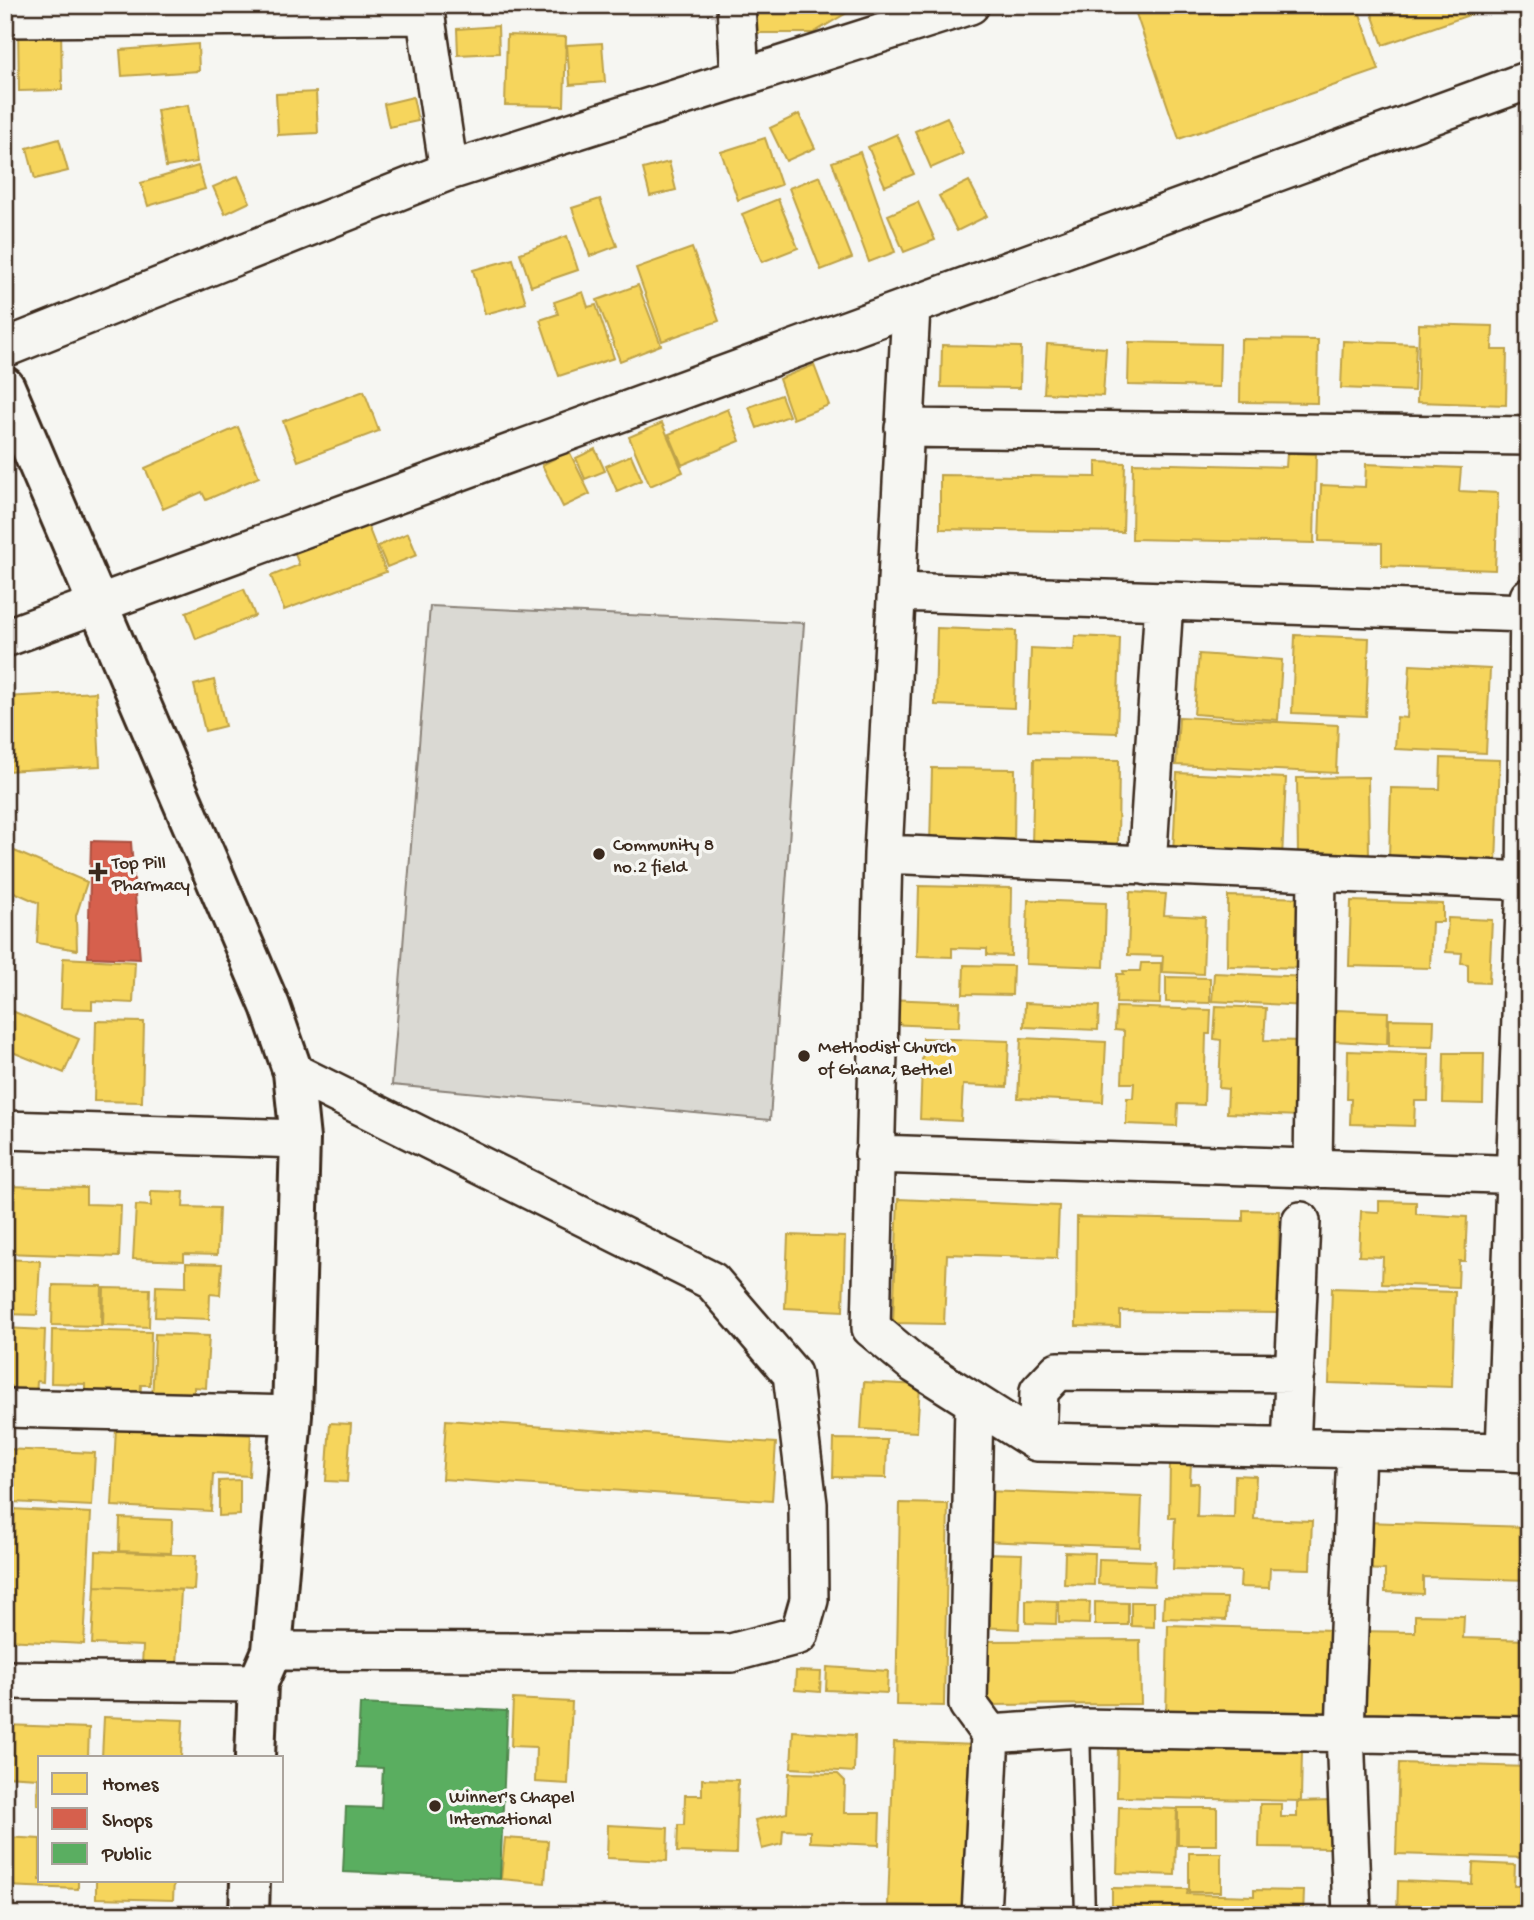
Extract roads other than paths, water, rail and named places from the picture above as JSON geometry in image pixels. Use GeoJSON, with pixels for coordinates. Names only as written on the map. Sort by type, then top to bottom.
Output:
{"type":"FeatureCollection","features":[{"type":"Feature","properties":{"kind":"street"},"geometry":{"type":"LineString","coordinates":[[736,5],[740,77]]}},
{"type":"Feature","properties":{"kind":"street"},"geometry":{"type":"LineString","coordinates":[[5,348],[449,171],[970,5]]}},
{"type":"Feature","properties":{"kind":"street"},"geometry":{"type":"LineString","coordinates":[[5,18],[425,10],[449,171]]}},
{"type":"Feature","properties":{"kind":"street"},"geometry":{"type":"LineString","coordinates":[[5,638],[1529,80]]}},
{"type":"Feature","properties":{"kind":"street"},"geometry":{"type":"LineString","coordinates":[[911,307],[883,854],[871,1328],[914,1364],[1037,1442],[1517,1452],[1529,597]]}},
{"type":"Feature","properties":{"kind":"street"},"geometry":{"type":"LineString","coordinates":[[5,387],[100,601],[270,1006],[293,1072],[300,1139],[292,1415],[255,1756]]}},
{"type":"Feature","properties":{"kind":"street"},"geometry":{"type":"LineString","coordinates":[[904,428],[1529,436]]}},
{"type":"Feature","properties":{"kind":"street"},"geometry":{"type":"LineString","coordinates":[[898,592],[1528,613]]}},
{"type":"Feature","properties":{"kind":"street"},"geometry":{"type":"LineString","coordinates":[[1147,866],[1164,601]]}},
{"type":"Feature","properties":{"kind":"street"},"geometry":{"type":"LineString","coordinates":[[883,854],[1527,881]]}},
{"type":"Feature","properties":{"kind":"street"},"geometry":{"type":"LineString","coordinates":[[1313,1168],[1317,874]]}},
{"type":"Feature","properties":{"kind":"street"},"geometry":{"type":"LineString","coordinates":[[5,1680],[265,1667],[731,1653],[799,1634],[809,1600],[808,1504],[792,1374],[712,1281],[293,1072]]}},
{"type":"Feature","properties":{"kind":"street"},"geometry":{"type":"LineString","coordinates":[[5,1130],[300,1139]]}},
{"type":"Feature","properties":{"kind":"street"},"geometry":{"type":"LineString","coordinates":[[874,1154],[1521,1175]]}},
{"type":"Feature","properties":{"kind":"street"},"geometry":{"type":"LineString","coordinates":[[1291,1448],[1301,1221]]}},
{"type":"Feature","properties":{"kind":"street"},"geometry":{"type":"LineString","coordinates":[[1037,1442],[1039,1391],[1058,1371],[1295,1373]]}},
{"type":"Feature","properties":{"kind":"street"},"geometry":{"type":"LineString","coordinates":[[974,1404],[968,1704],[990,1734],[981,1915]]}},
{"type":"Feature","properties":{"kind":"street"},"geometry":{"type":"LineString","coordinates":[[5,1408],[292,1415]]}},
{"type":"Feature","properties":{"kind":"street"},"geometry":{"type":"LineString","coordinates":[[1352,1915],[1345,1731],[1356,1450]]}},
{"type":"Feature","properties":{"kind":"street"},"geometry":{"type":"LineString","coordinates":[[990,1734],[1080,1728],[1529,1736]]}},
{"type":"Feature","properties":{"kind":"street"},"geometry":{"type":"LineString","coordinates":[[249,1915],[250,1882]]}},
{"type":"Feature","properties":{"kind":"lane"},"geometry":{"type":"LineString","coordinates":[[1080,1728],[1085,1915]]}},
{"type":"Feature","properties":{"kind":"place","name":"Community 8 no.2 field"},"geometry":{"type":"Point","coordinates":[599,854]}},
{"type":"Feature","properties":{"kind":"place","name":"Top Pill Pharmacy"},"geometry":{"type":"Point","coordinates":[98,872]}},
{"type":"Feature","properties":{"kind":"place","name":"Methodist Church of Ghana, Bethel"},"geometry":{"type":"Point","coordinates":[804,1056]}},
{"type":"Feature","properties":{"kind":"place","name":"Winner's Chapel International"},"geometry":{"type":"Point","coordinates":[435,1806]}}]}
